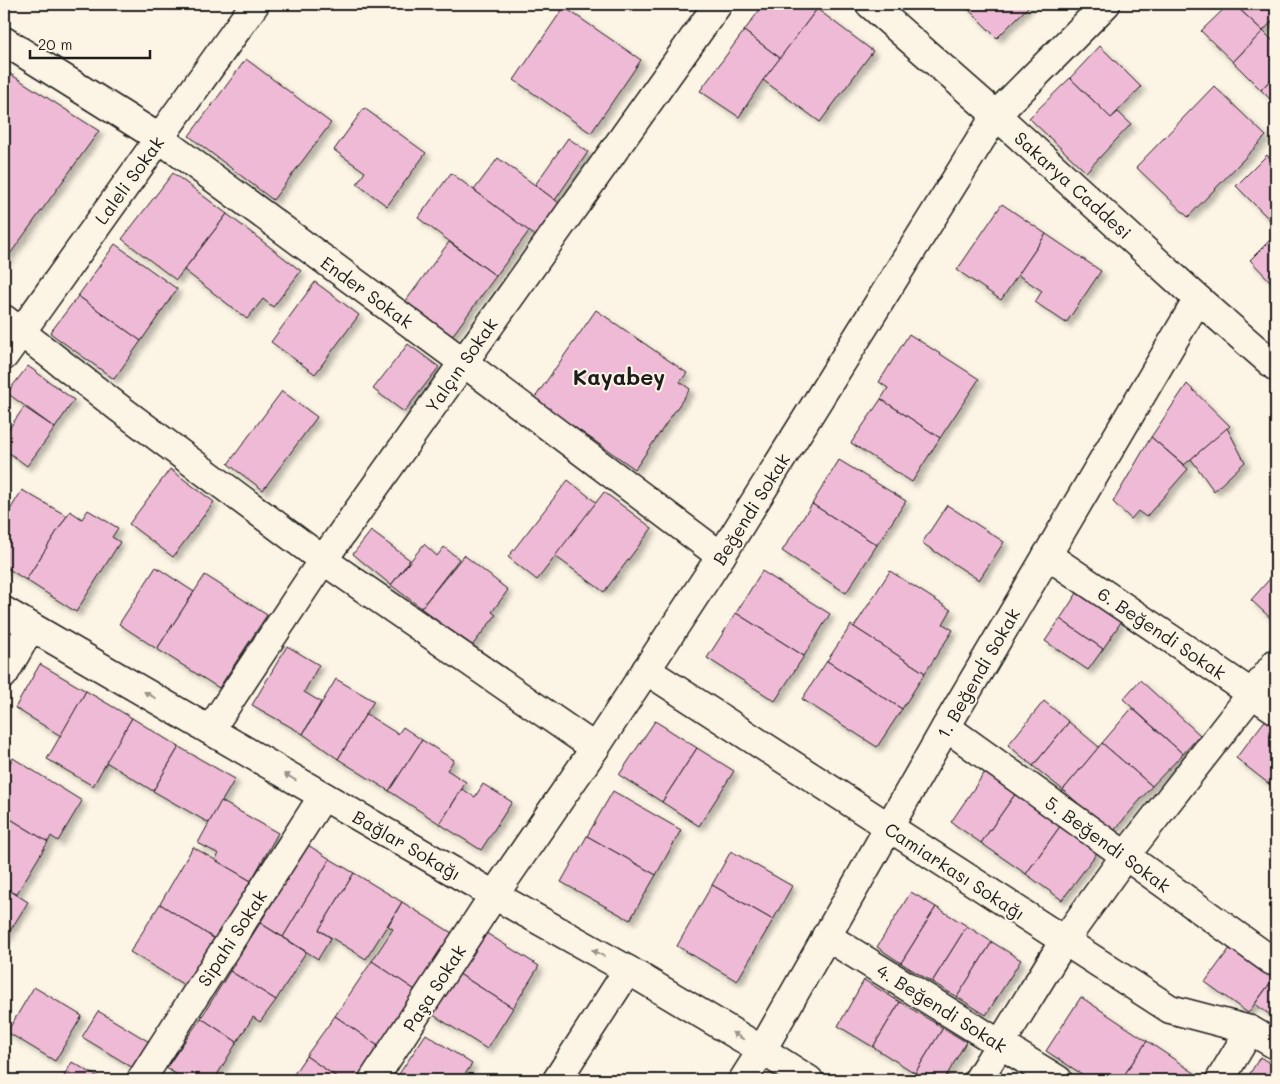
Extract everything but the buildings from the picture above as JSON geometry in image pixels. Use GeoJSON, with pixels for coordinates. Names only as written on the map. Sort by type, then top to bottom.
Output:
{"type":"FeatureCollection","features":[{"type":"Feature","properties":{"kind":"street","name":"Laleli Sokak"},"geometry":{"type":"LineString","coordinates":[[4,356],[12,326],[159,138],[255,4]]}},
{"type":"Feature","properties":{"kind":"street","name":"Yalçın Sokak"},"geometry":{"type":"LineString","coordinates":[[210,730],[323,560],[718,4]]}},
{"type":"Feature","properties":{"kind":"street","name":"Sakarya Caddesi"},"geometry":{"type":"LineString","coordinates":[[870,4],[996,115],[1198,299],[1276,366]]}},
{"type":"Feature","properties":{"kind":"street","name":"Beğendi Sokak"},"geometry":{"type":"LineString","coordinates":[[494,895],[595,748],[721,556],[996,115],[1106,4]]}},
{"type":"Feature","properties":{"kind":"street","name":"Ender Sokak"},"geometry":{"type":"LineString","coordinates":[[4,42],[159,138],[463,362],[721,556]]}},
{"type":"Feature","properties":{"kind":"street","name":"1. Beğendi Sokak"},"geometry":{"type":"LineString","coordinates":[[743,1080],[762,1050],[946,727],[1198,299]]}},
{"type":"Feature","properties":{"kind":"street"},"geometry":{"type":"LineString","coordinates":[[12,326],[323,560],[595,748]]}},
{"type":"Feature","properties":{"kind":"street","name":"6. Beğendi Sokak"},"geometry":{"type":"LineString","coordinates":[[1047,555],[1276,710]]}},
{"type":"Feature","properties":{"kind":"street","name":"Bağlar Sokağı"},"geometry":{"type":"LineString","coordinates":[[4,611],[494,895],[628,970],[809,1080]]}},
{"type":"Feature","properties":{"kind":"street"},"geometry":{"type":"LineString","coordinates":[[4,674],[31,627]]}},
{"type":"Feature","properties":{"kind":"street"},"geometry":{"type":"LineString","coordinates":[[978,1080],[1064,941],[1125,856],[1276,662]]}},
{"type":"Feature","properties":{"kind":"street","name":"Camiarkası Sokağı"},"geometry":{"type":"LineString","coordinates":[[646,670],[1170,1009],[1250,1030],[1276,1045]]}},
{"type":"Feature","properties":{"kind":"street","name":"5. Beğendi Sokak"},"geometry":{"type":"LineString","coordinates":[[946,727],[1272,961]]}},
{"type":"Feature","properties":{"kind":"street","name":"Sipahi Sokak"},"geometry":{"type":"LineString","coordinates":[[141,1080],[323,796]]}},
{"type":"Feature","properties":{"kind":"street","name":"Paşa Sokak"},"geometry":{"type":"LineString","coordinates":[[373,1080],[494,895]]}},
{"type":"Feature","properties":{"kind":"street","name":"4. Beğendi Sokak"},"geometry":{"type":"LineString","coordinates":[[826,936],[1058,1080]]}},
{"type":"Feature","properties":{"kind":"street"},"geometry":{"type":"LineString","coordinates":[[557,1080],[628,970]]}},
{"type":"Feature","properties":{"kind":"street"},"geometry":{"type":"LineString","coordinates":[[1220,1080],[1250,1030]]}},
{"type":"Feature","properties":{"kind":"district","name":"Kayabey"},"geometry":{"type":"Point","coordinates":[619,376]}}]}
